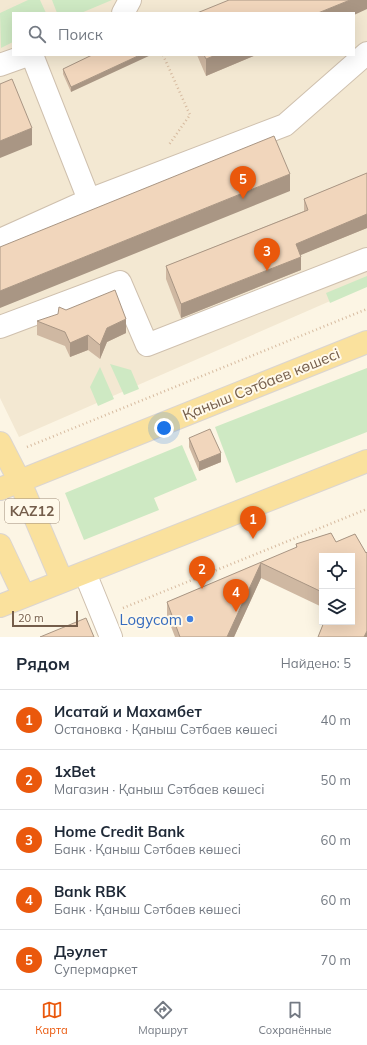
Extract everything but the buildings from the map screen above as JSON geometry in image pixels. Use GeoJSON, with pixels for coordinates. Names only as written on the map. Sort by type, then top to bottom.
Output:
{"type":"FeatureCollection","features":[{"type":"Feature","properties":{"kind":"main road","name":"Қаныш Сәтбаев көшесі"},"geometry":{"type":"LineString","coordinates":[[10,485],[367,342]]}},
{"type":"Feature","properties":{"kind":"main road","name":"KAZ12"},"geometry":{"type":"LineString","coordinates":[[0,443],[10,485],[62,581]]}},
{"type":"Feature","properties":{"kind":"main road"},"geometry":{"type":"LineString","coordinates":[[0,606],[367,461]]}},
{"type":"Feature","properties":{"kind":"main road","name":"KAZ12"},"geometry":{"type":"LineString","coordinates":[[0,545],[24,596]]}},
{"type":"Feature","properties":{"kind":"lane"},"geometry":{"type":"LineString","coordinates":[[124,12],[130,0]]}},
{"type":"Feature","properties":{"kind":"lane"},"geometry":{"type":"LineString","coordinates":[[0,240],[89,200],[285,125],[367,53]]}},
{"type":"Feature","properties":{"kind":"lane"},"geometry":{"type":"LineString","coordinates":[[0,66],[25,56]]}},
{"type":"Feature","properties":{"kind":"lane"},"geometry":{"type":"LineString","coordinates":[[32,56],[89,200]]}},
{"type":"Feature","properties":{"kind":"lane"},"geometry":{"type":"LineString","coordinates":[[0,327],[120,282],[147,345],[367,259]]}},
{"type":"Feature","properties":{"kind":"lane"},"geometry":{"type":"LineString","coordinates":[[85,573],[111,637]]}},
{"type":"Feature","properties":{"kind":"path"},"geometry":{"type":"LineString","coordinates":[[163,56],[190,115],[168,147]]}},
{"type":"Feature","properties":{"kind":"path"},"geometry":{"type":"LineString","coordinates":[[28,447],[367,309]]}},
{"type":"Feature","properties":{"kind":"path"},"geometry":{"type":"LineString","coordinates":[[102,616],[367,509]]}},
{"type":"Feature","properties":{"kind":"shaded area"},"geometry":{"type":"Polygon","coordinates":[[[0,0],[367,0],[367,285],[19,437],[0,398],[0,0]]]}},
{"type":"Feature","properties":{"kind":"green space"},"geometry":{"type":"Polygon","coordinates":[[[28,0],[40,0],[46,12],[12,12],[12,42],[1,48],[0,13],[28,0]]]}},
{"type":"Feature","properties":{"kind":"green space"},"geometry":{"type":"Polygon","coordinates":[[[52,0],[112,0],[83,12],[57,12],[52,0]]]}},
{"type":"Feature","properties":{"kind":"green space"},"geometry":{"type":"Polygon","coordinates":[[[367,276],[367,287],[330,303],[326,293],[367,276]]]}},
{"type":"Feature","properties":{"kind":"green space"},"geometry":{"type":"Polygon","coordinates":[[[110,364],[131,370],[139,389],[124,395],[110,364]]]}},
{"type":"Feature","properties":{"kind":"green space"},"geometry":{"type":"Polygon","coordinates":[[[100,367],[114,399],[98,406],[90,387],[100,367]]]}},
{"type":"Feature","properties":{"kind":"green space"},"geometry":{"type":"Polygon","coordinates":[[[367,368],[367,432],[236,483],[215,427],[367,368]]]}},
{"type":"Feature","properties":{"kind":"green space"},"geometry":{"type":"Polygon","coordinates":[[[182,445],[197,480],[154,498],[159,510],[84,540],[65,493],[182,445]]]}},
{"type":"Feature","properties":{"kind":"place","name":"Дәулет"},"geometry":{"type":"Point","coordinates":[243,199]}},
{"type":"Feature","properties":{"kind":"place","name":"Home Credit Bank"},"geometry":{"type":"Point","coordinates":[267,271]}},
{"type":"Feature","properties":{"kind":"place","name":"Исатай и Махамбет"},"geometry":{"type":"Point","coordinates":[253,539]}},
{"type":"Feature","properties":{"kind":"place","name":"1xBet"},"geometry":{"type":"Point","coordinates":[202,589]}},
{"type":"Feature","properties":{"kind":"place","name":"Bank RBK"},"geometry":{"type":"Point","coordinates":[236,612]}},
{"type":"Feature","properties":{"kind":"place","name":"Logycom"},"geometry":{"type":"Point","coordinates":[190,619]}}]}
